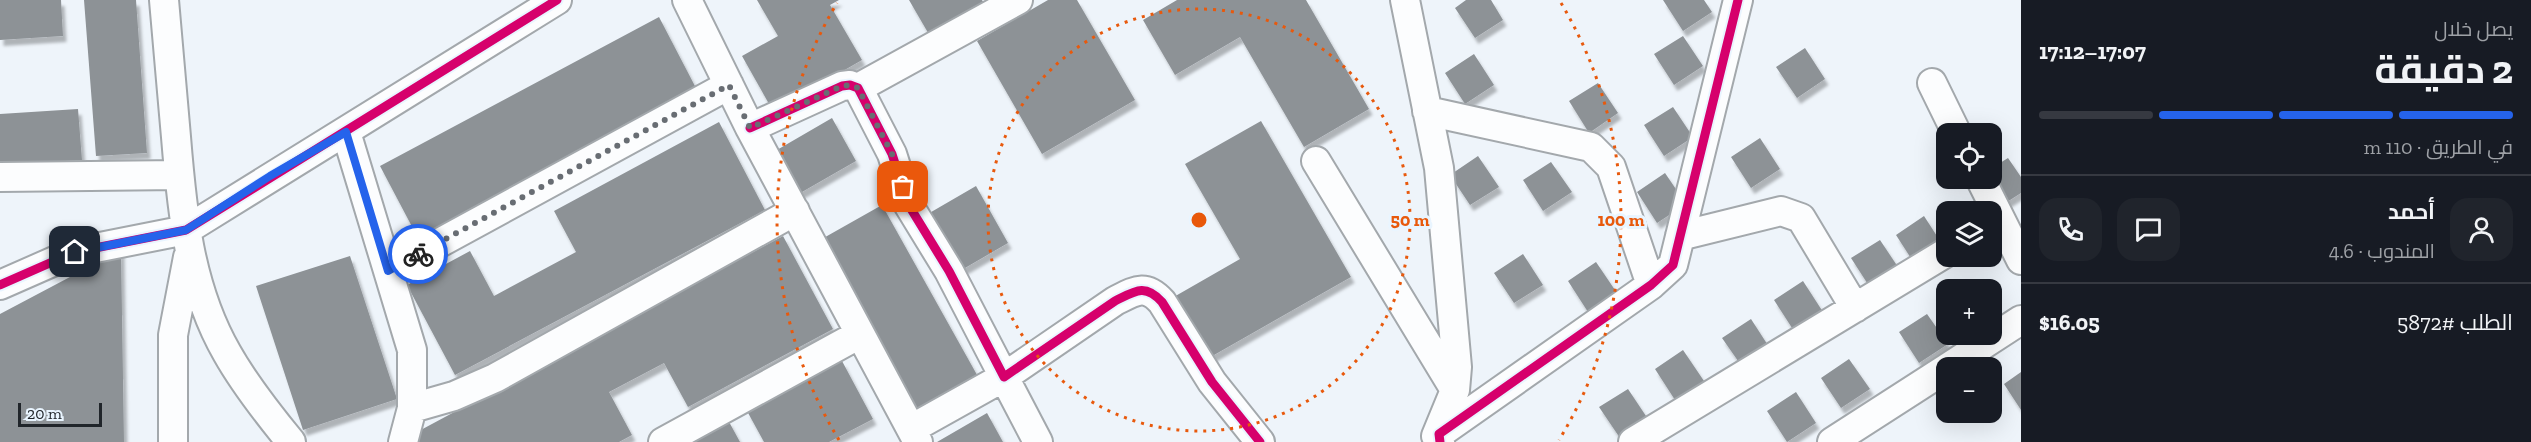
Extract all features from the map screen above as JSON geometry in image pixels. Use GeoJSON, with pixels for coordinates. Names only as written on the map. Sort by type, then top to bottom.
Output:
{"type":"FeatureCollection","features":[{"type":"Feature","properties":{"kind":"street"},"geometry":{"type":"LineString","coordinates":[[164,0],[179,175],[188,241],[203,297],[226,352],[259,403],[291,442]]}},
{"type":"Feature","properties":{"kind":"street"},"geometry":{"type":"LineString","coordinates":[[0,285],[75,252],[188,241],[270,176],[346,132],[556,0]]}},
{"type":"Feature","properties":{"kind":"street"},"geometry":{"type":"LineString","coordinates":[[687,0],[750,128],[915,435],[1115,301],[1143,290],[1153,291],[1162,302],[1212,382],[1260,442]]}},
{"type":"Feature","properties":{"kind":"street"},"geometry":{"type":"LineString","coordinates":[[858,88],[1018,0]]}},
{"type":"Feature","properties":{"kind":"street"},"geometry":{"type":"LineString","coordinates":[[1405,0],[1439,168],[1457,368],[1455,390],[1437,439]]}},
{"type":"Feature","properties":{"kind":"street"},"geometry":{"type":"LineString","coordinates":[[1437,439],[1651,285],[1673,265],[1738,0]]}},
{"type":"Feature","properties":{"kind":"street"},"geometry":{"type":"LineString","coordinates":[[1932,83],[1952,123]]}},
{"type":"Feature","properties":{"kind":"street"},"geometry":{"type":"LineString","coordinates":[[388,271],[729,85]]}},
{"type":"Feature","properties":{"kind":"street"},"geometry":{"type":"LineString","coordinates":[[750,128],[842,86],[850,85],[858,88],[892,154],[908,204],[949,271],[1038,442]]}},
{"type":"Feature","properties":{"kind":"street"},"geometry":{"type":"LineString","coordinates":[[1427,111],[1591,147],[1611,167],[1651,285]]}},
{"type":"Feature","properties":{"kind":"street"},"geometry":{"type":"LineString","coordinates":[[346,132],[412,350],[412,408],[403,442]]}},
{"type":"Feature","properties":{"kind":"street"},"geometry":{"type":"LineString","coordinates":[[1317,161],[1455,390]]}},
{"type":"Feature","properties":{"kind":"street"},"geometry":{"type":"LineString","coordinates":[[0,177],[179,175]]}},
{"type":"Feature","properties":{"kind":"street"},"geometry":{"type":"LineString","coordinates":[[1680,236],[1781,211],[1801,218],[1855,308]]}},
{"type":"Feature","properties":{"kind":"street"},"geometry":{"type":"LineString","coordinates":[[412,408],[454,396],[495,378],[795,212]]}},
{"type":"Feature","properties":{"kind":"street"},"geometry":{"type":"LineString","coordinates":[[2002,231],[2021,260]]}},
{"type":"Feature","properties":{"kind":"street"},"geometry":{"type":"LineString","coordinates":[[172,442],[173,335],[188,241]]}},
{"type":"Feature","properties":{"kind":"street"},"geometry":{"type":"LineString","coordinates":[[1634,442],[1936,259]]}},
{"type":"Feature","properties":{"kind":"street"},"geometry":{"type":"LineString","coordinates":[[1964,357],[2021,320]]}},
{"type":"Feature","properties":{"kind":"street"},"geometry":{"type":"LineString","coordinates":[[663,442],[860,334]]}},
{"type":"Feature","properties":{"kind":"street"},"geometry":{"type":"LineString","coordinates":[[1832,442],[1936,375]]}},
{"type":"Feature","properties":{"kind":"building"},"geometry":{"type":"Polygon","coordinates":[[[0,0],[61,0],[63,36],[0,40],[0,0]]]}},
{"type":"Feature","properties":{"kind":"building"},"geometry":{"type":"Polygon","coordinates":[[[84,0],[136,0],[147,153],[96,156],[84,0]]]}},
{"type":"Feature","properties":{"kind":"building"},"geometry":{"type":"Polygon","coordinates":[[[757,0],[839,0],[830,5],[862,60],[773,111],[742,56],[778,36],[757,0]]]}},
{"type":"Feature","properties":{"kind":"building"},"geometry":{"type":"Polygon","coordinates":[[[909,0],[982,0],[989,12],[934,43],[909,0]]]}},
{"type":"Feature","properties":{"kind":"building"},"geometry":{"type":"Polygon","coordinates":[[[1048,0],[1077,0],[1135,100],[1042,154],[977,41],[1048,0]]]}},
{"type":"Feature","properties":{"kind":"building"},"geometry":{"type":"Polygon","coordinates":[[[1177,0],[1306,0],[1369,109],[1304,147],[1240,37],[1175,75],[1143,20],[1177,0]]]}},
{"type":"Feature","properties":{"kind":"building"},"geometry":{"type":"Polygon","coordinates":[[[1466,0],[1491,0],[1503,20],[1475,38],[1455,8],[1466,0]]]}},
{"type":"Feature","properties":{"kind":"building"},"geometry":{"type":"Polygon","coordinates":[[[1663,0],[1704,0],[1712,12],[1683,31],[1663,0]]]}},
{"type":"Feature","properties":{"kind":"building"},"geometry":{"type":"Polygon","coordinates":[[[659,17],[697,90],[418,238],[380,166],[659,17]]]}},
{"type":"Feature","properties":{"kind":"building"},"geometry":{"type":"Polygon","coordinates":[[[1683,36],[1703,66],[1674,85],[1654,54],[1683,36]]]}},
{"type":"Feature","properties":{"kind":"building"},"geometry":{"type":"Polygon","coordinates":[[[1805,48],[1825,79],[1797,98],[1776,67],[1805,48]]]}},
{"type":"Feature","properties":{"kind":"building"},"geometry":{"type":"Polygon","coordinates":[[[1474,54],[1494,85],[1465,104],[1445,73],[1474,54]]]}},
{"type":"Feature","properties":{"kind":"building"},"geometry":{"type":"Polygon","coordinates":[[[1598,83],[1618,113],[1589,133],[1569,101],[1598,83]]]}},
{"type":"Feature","properties":{"kind":"building"},"geometry":{"type":"Polygon","coordinates":[[[1673,107],[1693,137],[1664,156],[1644,125],[1673,107]]]}},
{"type":"Feature","properties":{"kind":"building"},"geometry":{"type":"Polygon","coordinates":[[[78,109],[82,160],[0,165],[0,114],[78,109]]]}},
{"type":"Feature","properties":{"kind":"building"},"geometry":{"type":"Polygon","coordinates":[[[832,118],[856,161],[795,196],[770,154],[832,118]]]}},
{"type":"Feature","properties":{"kind":"building"},"geometry":{"type":"Polygon","coordinates":[[[1261,121],[1351,277],[1207,359],[1172,298],[1240,259],[1185,164],[1261,121]]]}},
{"type":"Feature","properties":{"kind":"building"},"geometry":{"type":"Polygon","coordinates":[[[719,122],[765,210],[455,375],[407,285],[470,251],[494,296],[576,252],[554,211],[719,122]]]}},
{"type":"Feature","properties":{"kind":"building"},"geometry":{"type":"Polygon","coordinates":[[[1760,138],[1780,169],[1751,188],[1731,157],[1760,138]]]}},
{"type":"Feature","properties":{"kind":"building"},"geometry":{"type":"Polygon","coordinates":[[[1478,156],[1499,187],[1470,205],[1450,175],[1478,156]]]}},
{"type":"Feature","properties":{"kind":"building"},"geometry":{"type":"Polygon","coordinates":[[[2008,158],[2021,177],[2021,193],[2002,205],[2002,201],[1998,201],[1995,189],[2002,189],[2002,162],[2008,158]]]}},
{"type":"Feature","properties":{"kind":"building"},"geometry":{"type":"Polygon","coordinates":[[[1551,162],[1572,192],[1543,211],[1523,180],[1551,162]]]}},
{"type":"Feature","properties":{"kind":"building"},"geometry":{"type":"Polygon","coordinates":[[[1665,173],[1686,204],[1657,223],[1637,192],[1665,173]]]}},
{"type":"Feature","properties":{"kind":"building"},"geometry":{"type":"Polygon","coordinates":[[[976,186],[1008,243],[958,272],[926,215],[976,186]]]}},
{"type":"Feature","properties":{"kind":"building"},"geometry":{"type":"Polygon","coordinates":[[[882,205],[981,382],[913,420],[820,240],[882,205]]]}},
{"type":"Feature","properties":{"kind":"building"},"geometry":{"type":"Polygon","coordinates":[[[1924,216],[1936,235],[1936,252],[1916,266],[1896,235],[1924,216]]]}},
{"type":"Feature","properties":{"kind":"building"},"geometry":{"type":"Polygon","coordinates":[[[783,236],[833,329],[688,407],[664,363],[609,392],[632,435],[619,442],[405,442],[404,439],[783,236]]]}},
{"type":"Feature","properties":{"kind":"building"},"geometry":{"type":"Polygon","coordinates":[[[1880,240],[1900,270],[1871,289],[1851,258],[1880,240]]]}},
{"type":"Feature","properties":{"kind":"building"},"geometry":{"type":"Polygon","coordinates":[[[121,250],[124,442],[0,442],[0,314],[121,250]]]}},
{"type":"Feature","properties":{"kind":"building"},"geometry":{"type":"Polygon","coordinates":[[[1523,254],[1543,285],[1514,303],[1494,273],[1523,254]]]}},
{"type":"Feature","properties":{"kind":"building"},"geometry":{"type":"Polygon","coordinates":[[[350,256],[397,399],[303,430],[256,286],[350,256]]]}},
{"type":"Feature","properties":{"kind":"building"},"geometry":{"type":"Polygon","coordinates":[[[1596,262],[1617,293],[1588,312],[1568,281],[1596,262]]]}},
{"type":"Feature","properties":{"kind":"building"},"geometry":{"type":"Polygon","coordinates":[[[1803,281],[1823,312],[1794,331],[1774,300],[1803,281]]]}},
{"type":"Feature","properties":{"kind":"building"},"geometry":{"type":"Polygon","coordinates":[[[1927,314],[1936,327],[1936,345],[1946,345],[1919,363],[1899,332],[1927,314]]]}},
{"type":"Feature","properties":{"kind":"building"},"geometry":{"type":"Polygon","coordinates":[[[1751,319],[1771,350],[1743,368],[1722,338],[1751,319]]]}},
{"type":"Feature","properties":{"kind":"building"},"geometry":{"type":"Polygon","coordinates":[[[1683,350],[1704,381],[1675,400],[1655,369],[1683,350]]]}},
{"type":"Feature","properties":{"kind":"building"},"geometry":{"type":"Polygon","coordinates":[[[1849,359],[1870,389],[1841,408],[1821,378],[1849,359]]]}},
{"type":"Feature","properties":{"kind":"building"},"geometry":{"type":"Polygon","coordinates":[[[842,361],[873,419],[829,442],[764,442],[747,411],[842,361]]]}},
{"type":"Feature","properties":{"kind":"building"},"geometry":{"type":"Polygon","coordinates":[[[2021,372],[2021,410],[2004,384],[2021,372]]]}},
{"type":"Feature","properties":{"kind":"building"},"geometry":{"type":"Polygon","coordinates":[[[1628,389],[1648,419],[1620,438],[1599,407],[1628,389]]]}},
{"type":"Feature","properties":{"kind":"building"},"geometry":{"type":"Polygon","coordinates":[[[1796,392],[1816,423],[1787,442],[1767,411],[1796,392]]]}},
{"type":"Feature","properties":{"kind":"building"},"geometry":{"type":"Polygon","coordinates":[[[987,413],[1003,442],[937,442],[987,413]]]}},
{"type":"Feature","properties":{"kind":"building"},"geometry":{"type":"Polygon","coordinates":[[[728,420],[740,442],[686,442],[728,420]]]}},
{"type":"Feature","properties":{"kind":"cycle path"},"geometry":{"type":"LineString","coordinates":[[0,285],[75,252],[186,230],[557,0]]}},
{"type":"Feature","properties":{"kind":"cycle path"},"geometry":{"type":"LineString","coordinates":[[1440,442],[1439,434],[1651,285],[1673,265],[1738,0]]}},
{"type":"Feature","properties":{"kind":"cycle path"},"geometry":{"type":"LineString","coordinates":[[750,128],[842,86],[850,85],[858,88],[892,154],[908,204],[949,271],[1004,377],[1115,301],[1134,292],[1150,292],[1162,302],[1212,382],[1260,442]]}},
{"type":"Feature","properties":{"kind":"way so far"},"geometry":{"type":"LineString","coordinates":[[418,254],[729,85],[750,128],[842,86],[850,85],[858,88],[892,154],[903,187]]}},
{"type":"Feature","properties":{"kind":"route"},"geometry":{"type":"LineString","coordinates":[[75,252],[186,230],[270,176],[346,132],[388,271],[418,254]]}}]}
